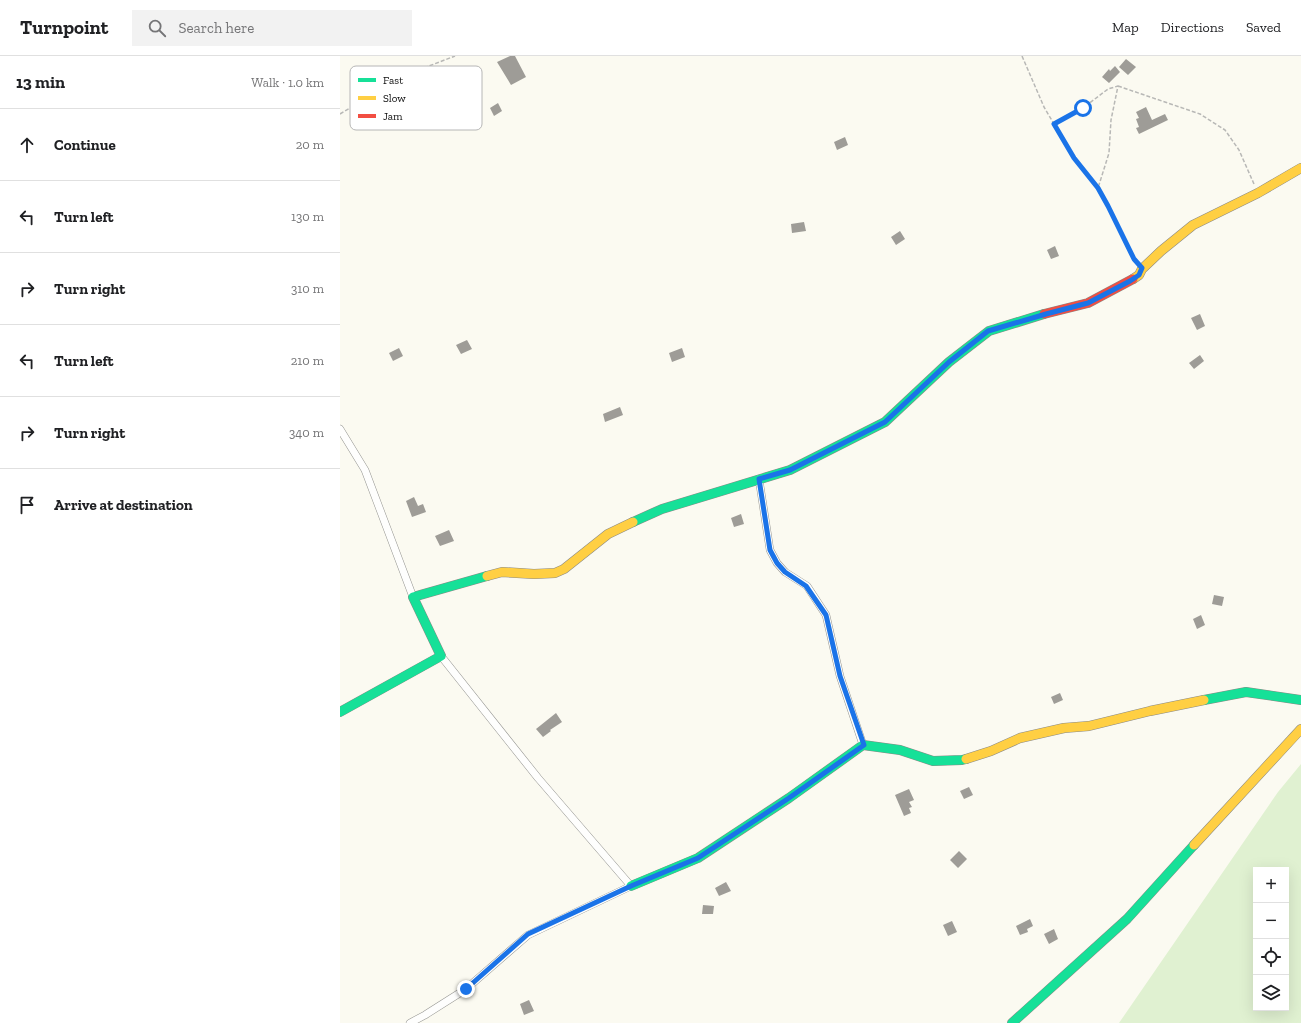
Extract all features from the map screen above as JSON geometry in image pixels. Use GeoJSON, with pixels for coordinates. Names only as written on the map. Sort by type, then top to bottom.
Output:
{"type":"FeatureCollection","features":[{"type":"Feature","properties":{"kind":"street"},"geometry":{"type":"LineString","coordinates":[[413,597],[502,572],[534,574],[555,573],[564,569],[608,534],[662,509],[790,470],[885,422],[949,362],[988,331],[1088,303],[1139,275],[1142,268],[1193,225],[1258,193],[1301,168]]}},
{"type":"Feature","properties":{"kind":"street"},"geometry":{"type":"LineString","coordinates":[[340,429],[365,470],[413,597],[441,656],[538,778],[631,886]]}},
{"type":"Feature","properties":{"kind":"street"},"geometry":{"type":"LineString","coordinates":[[759,479],[770,550],[777,563],[785,572],[806,586],[826,615],[840,676],[864,745]]}},
{"type":"Feature","properties":{"kind":"street"},"geometry":{"type":"LineString","coordinates":[[340,712],[441,656]]}},
{"type":"Feature","properties":{"kind":"street"},"geometry":{"type":"LineString","coordinates":[[410,1023],[426,1015],[466,989],[528,934],[631,886],[698,858],[789,798],[864,745],[900,750],[933,761],[962,760],[991,752],[1020,738],[1064,728],[1089,726],[1150,711],[1246,692],[1301,700]]}},
{"type":"Feature","properties":{"kind":"street"},"geometry":{"type":"LineString","coordinates":[[1012,1023],[1127,919],[1301,728]]}},
{"type":"Feature","properties":{"kind":"path"},"geometry":{"type":"LineString","coordinates":[[429,66],[455,56]]}},
{"type":"Feature","properties":{"kind":"path"},"geometry":{"type":"LineString","coordinates":[[1022,56],[1044,108],[1074,158],[1098,188],[1134,259],[1142,268]]}},
{"type":"Feature","properties":{"kind":"path"},"geometry":{"type":"LineString","coordinates":[[1054,124],[1083,108],[1108,89],[1118,86],[1200,114],[1225,130],[1239,150],[1258,193]]}},
{"type":"Feature","properties":{"kind":"path"},"geometry":{"type":"LineString","coordinates":[[1098,188],[1109,153],[1111,120],[1118,86]]}},
{"type":"Feature","properties":{"kind":"path"},"geometry":{"type":"LineString","coordinates":[[340,114],[350,108]]}},
{"type":"Feature","properties":{"kind":"green space"},"geometry":{"type":"Polygon","coordinates":[[[1301,764],[1301,1023],[1119,1023],[1278,792],[1301,764]]]}},
{"type":"Feature","properties":{"kind":"building"},"geometry":{"type":"Polygon","coordinates":[[[510,56],[515,56],[526,77],[511,85],[497,62],[510,56]]]}},
{"type":"Feature","properties":{"kind":"building"},"geometry":{"type":"Polygon","coordinates":[[[1126,59],[1136,67],[1128,75],[1119,67],[1126,59]]]}},
{"type":"Feature","properties":{"kind":"building"},"geometry":{"type":"Polygon","coordinates":[[[1115,66],[1120,72],[1109,83],[1102,77],[1109,69],[1110,71],[1115,66]]]}},
{"type":"Feature","properties":{"kind":"building"},"geometry":{"type":"Polygon","coordinates":[[[498,103],[502,111],[494,116],[490,108],[498,103]]]}},
{"type":"Feature","properties":{"kind":"building"},"geometry":{"type":"Polygon","coordinates":[[[1146,107],[1152,120],[1165,114],[1168,120],[1139,134],[1136,128],[1139,127],[1136,119],[1139,118],[1136,112],[1146,107]]]}},
{"type":"Feature","properties":{"kind":"building"},"geometry":{"type":"Polygon","coordinates":[[[845,137],[848,145],[837,150],[834,142],[845,137]]]}},
{"type":"Feature","properties":{"kind":"building"},"geometry":{"type":"Polygon","coordinates":[[[804,222],[806,231],[792,233],[791,224],[804,222]]]}},
{"type":"Feature","properties":{"kind":"building"},"geometry":{"type":"Polygon","coordinates":[[[900,231],[905,239],[896,245],[891,237],[900,231]]]}},
{"type":"Feature","properties":{"kind":"building"},"geometry":{"type":"Polygon","coordinates":[[[1055,246],[1059,256],[1051,259],[1047,250],[1055,246]]]}},
{"type":"Feature","properties":{"kind":"building"},"geometry":{"type":"Polygon","coordinates":[[[1200,314],[1205,326],[1197,330],[1191,318],[1200,314]]]}},
{"type":"Feature","properties":{"kind":"building"},"geometry":{"type":"Polygon","coordinates":[[[467,340],[472,349],[461,354],[456,345],[467,340]]]}},
{"type":"Feature","properties":{"kind":"building"},"geometry":{"type":"Polygon","coordinates":[[[399,348],[403,356],[393,361],[389,353],[399,348]]]}},
{"type":"Feature","properties":{"kind":"building"},"geometry":{"type":"Polygon","coordinates":[[[682,348],[685,357],[672,362],[669,353],[682,348]]]}},
{"type":"Feature","properties":{"kind":"building"},"geometry":{"type":"Polygon","coordinates":[[[1200,355],[1204,361],[1194,369],[1189,363],[1200,355]]]}},
{"type":"Feature","properties":{"kind":"building"},"geometry":{"type":"Polygon","coordinates":[[[620,407],[623,415],[605,422],[603,414],[620,407]]]}},
{"type":"Feature","properties":{"kind":"building"},"geometry":{"type":"Polygon","coordinates":[[[414,497],[418,506],[423,504],[426,512],[412,517],[406,501],[414,497]]]}},
{"type":"Feature","properties":{"kind":"building"},"geometry":{"type":"Polygon","coordinates":[[[741,514],[744,524],[734,527],[731,518],[741,514]]]}},
{"type":"Feature","properties":{"kind":"building"},"geometry":{"type":"Polygon","coordinates":[[[449,530],[454,541],[440,546],[435,536],[449,530]]]}},
{"type":"Feature","properties":{"kind":"building"},"geometry":{"type":"Polygon","coordinates":[[[1214,595],[1224,597],[1222,606],[1212,604],[1214,595]]]}},
{"type":"Feature","properties":{"kind":"building"},"geometry":{"type":"Polygon","coordinates":[[[1201,615],[1205,625],[1197,629],[1193,619],[1201,615]]]}},
{"type":"Feature","properties":{"kind":"building"},"geometry":{"type":"Polygon","coordinates":[[[1060,693],[1063,700],[1054,704],[1051,697],[1060,693]]]}},
{"type":"Feature","properties":{"kind":"building"},"geometry":{"type":"Polygon","coordinates":[[[556,713],[562,722],[543,737],[536,729],[556,713]]]}},
{"type":"Feature","properties":{"kind":"building"},"geometry":{"type":"Polygon","coordinates":[[[969,787],[973,795],[964,799],[960,791],[969,787]]]}},
{"type":"Feature","properties":{"kind":"building"},"geometry":{"type":"Polygon","coordinates":[[[909,789],[914,800],[909,802],[912,807],[909,808],[911,813],[904,816],[895,795],[909,789]]]}},
{"type":"Feature","properties":{"kind":"building"},"geometry":{"type":"Polygon","coordinates":[[[959,851],[967,859],[958,868],[950,860],[959,851]]]}},
{"type":"Feature","properties":{"kind":"building"},"geometry":{"type":"Polygon","coordinates":[[[726,882],[731,891],[719,896],[715,888],[726,882]]]}},
{"type":"Feature","properties":{"kind":"building"},"geometry":{"type":"Polygon","coordinates":[[[703,905],[714,906],[713,914],[702,914],[703,905]]]}},
{"type":"Feature","properties":{"kind":"building"},"geometry":{"type":"Polygon","coordinates":[[[1030,919],[1033,926],[1027,929],[1028,932],[1020,935],[1016,926],[1030,919]]]}},
{"type":"Feature","properties":{"kind":"building"},"geometry":{"type":"Polygon","coordinates":[[[952,921],[957,932],[948,936],[943,925],[952,921]]]}},
{"type":"Feature","properties":{"kind":"building"},"geometry":{"type":"Polygon","coordinates":[[[1054,929],[1058,939],[1049,944],[1044,934],[1054,929]]]}},
{"type":"Feature","properties":{"kind":"building"},"geometry":{"type":"Polygon","coordinates":[[[529,1000],[534,1011],[524,1015],[520,1004],[529,1000]]]}},
{"type":"Feature","properties":{"kind":"traffic: fast"},"geometry":{"type":"LineString","coordinates":[[633,522],[662,509],[790,470],[885,422],[949,362],[989,331],[1044,314]]}},
{"type":"Feature","properties":{"kind":"traffic: fast"},"geometry":{"type":"LineString","coordinates":[[340,712],[441,656],[413,597],[487,576]]}},
{"type":"Feature","properties":{"kind":"traffic: fast"},"geometry":{"type":"LineString","coordinates":[[1204,700],[1246,692],[1301,700]]}},
{"type":"Feature","properties":{"kind":"traffic: fast"},"geometry":{"type":"LineString","coordinates":[[631,886],[698,858],[789,798],[863,745],[900,750],[933,761],[966,759]]}},
{"type":"Feature","properties":{"kind":"traffic: fast"},"geometry":{"type":"LineString","coordinates":[[1012,1023],[1127,919],[1194,845]]}},
{"type":"Feature","properties":{"kind":"traffic: slow"},"geometry":{"type":"LineString","coordinates":[[1133,279],[1139,275],[1142,269],[1161,251],[1193,225],[1258,193],[1301,168]]}},
{"type":"Feature","properties":{"kind":"traffic: slow"},"geometry":{"type":"LineString","coordinates":[[487,576],[502,572],[534,574],[555,573],[564,569],[608,534],[633,522]]}},
{"type":"Feature","properties":{"kind":"traffic: slow"},"geometry":{"type":"LineString","coordinates":[[966,759],[991,751],[1020,738],[1064,728],[1089,726],[1204,700]]}},
{"type":"Feature","properties":{"kind":"traffic: slow"},"geometry":{"type":"LineString","coordinates":[[1194,845],[1301,729]]}},
{"type":"Feature","properties":{"kind":"traffic: jam"},"geometry":{"type":"LineString","coordinates":[[1044,314],[1088,303],[1133,279]]}},
{"type":"Feature","properties":{"kind":"route"},"geometry":{"type":"LineString","coordinates":[[466,989],[528,934],[631,886],[698,858],[789,798],[864,745],[840,676],[826,615],[806,586],[785,572],[777,563],[770,550],[759,479],[790,470],[885,422],[949,362],[988,331],[1088,303],[1139,275],[1142,268],[1134,259],[1098,188],[1074,158],[1054,124],[1083,108]]}}]}
